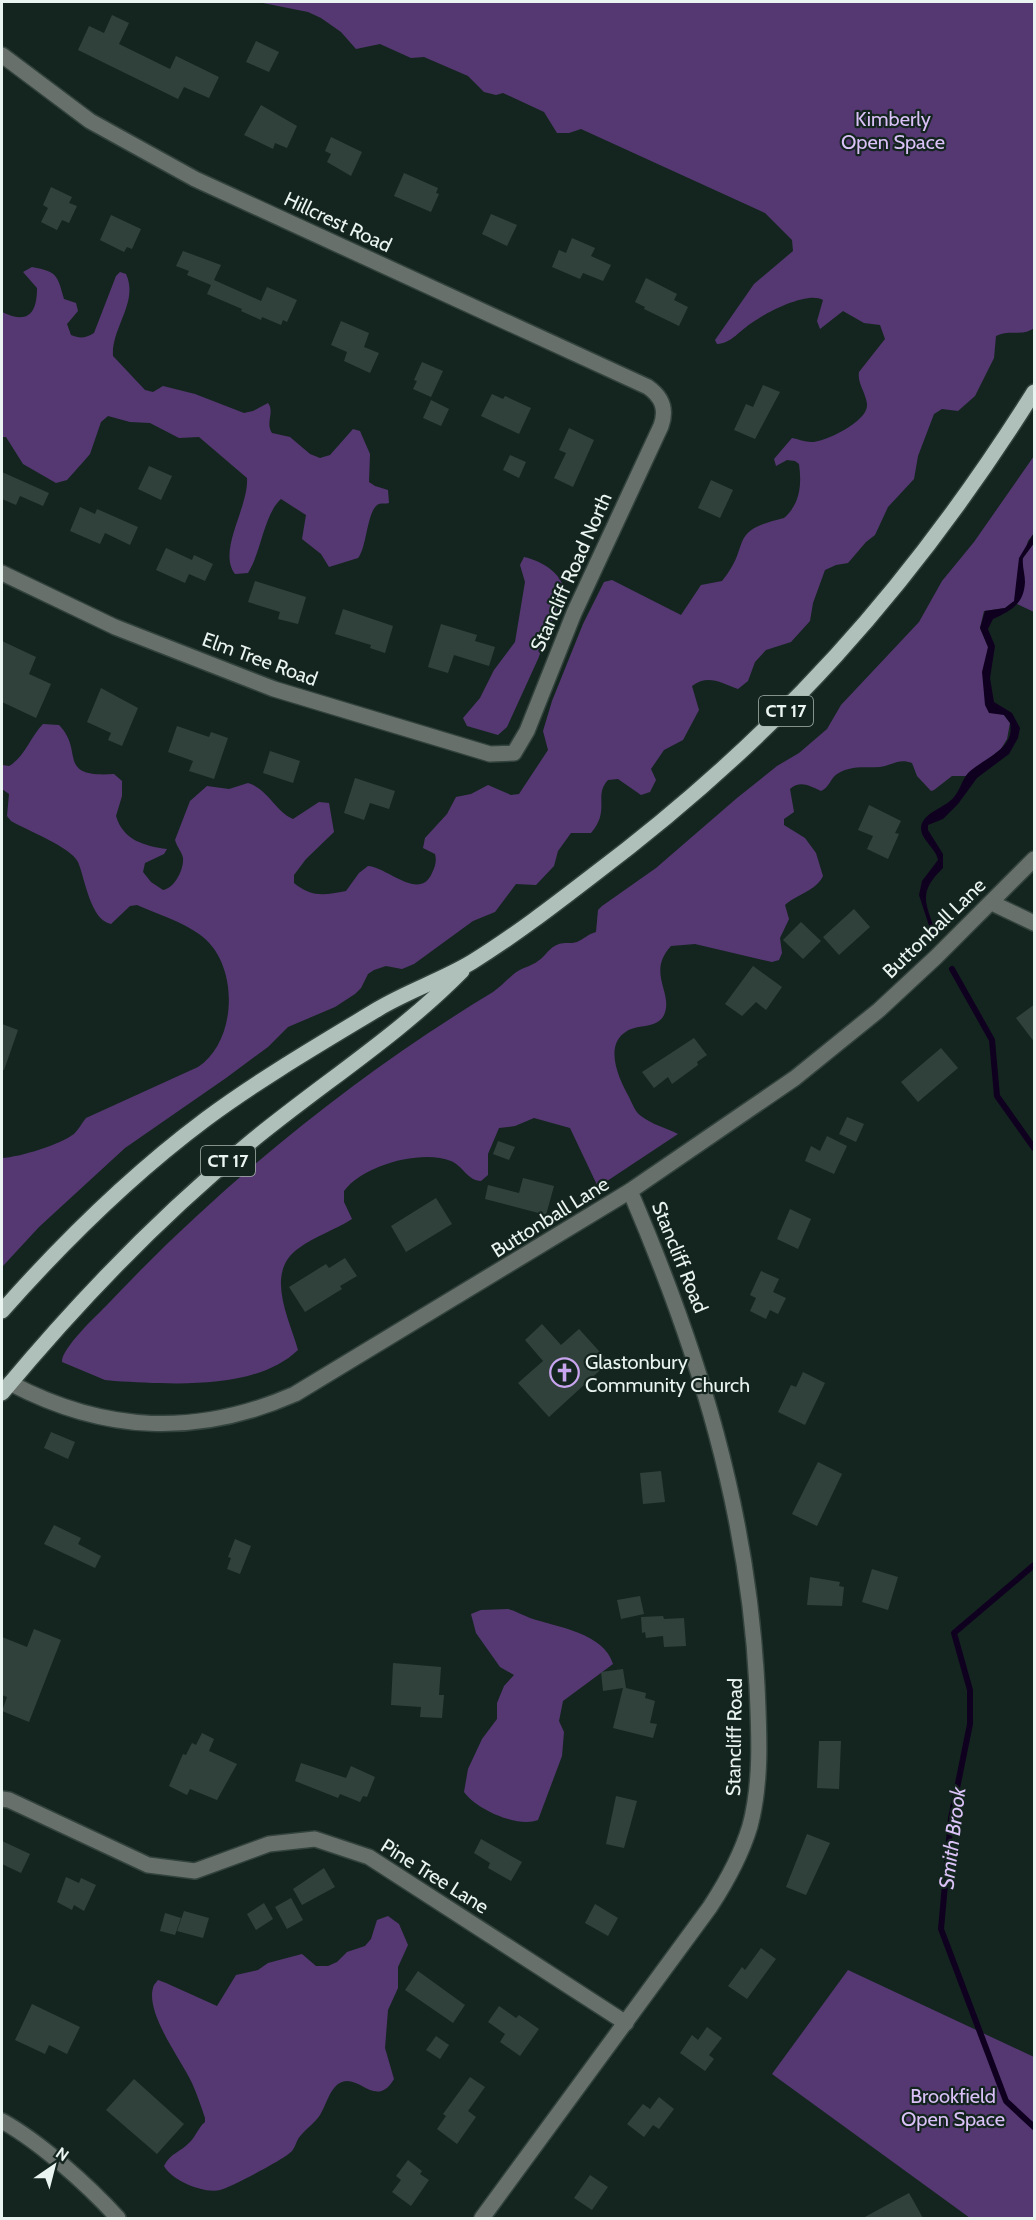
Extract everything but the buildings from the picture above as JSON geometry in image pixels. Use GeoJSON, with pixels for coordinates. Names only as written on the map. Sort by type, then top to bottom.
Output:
{"type":"FeatureCollection","features":[{"type":"Feature","properties":{"kind":"main road","name":"CT 17"},"geometry":{"type":"LineString","coordinates":[[6,1388],[114,1268],[200,1186],[287,1113],[395,1032],[469,964],[565,897],[657,826],[741,754],[812,685],[877,612],[938,535],[1035,392]]}},
{"type":"Feature","properties":{"kind":"main road","name":"CT 17"},"geometry":{"type":"LineString","coordinates":[[2,1311],[83,1224],[152,1162],[208,1118],[379,1008],[469,964]]}},
{"type":"Feature","properties":{"kind":"street","name":"Hillcrest Road"},"geometry":{"type":"LineString","coordinates":[[2,55],[90,121],[195,179],[648,387],[661,399],[664,408]]}},
{"type":"Feature","properties":{"kind":"street","name":"Stancliff Road North"},"geometry":{"type":"LineString","coordinates":[[514,753],[527,731],[574,613],[661,426],[664,408]]}},
{"type":"Feature","properties":{"kind":"street","name":"Elm Tree Road"},"geometry":{"type":"LineString","coordinates":[[2,573],[115,627],[274,689],[490,754],[514,753]]}},
{"type":"Feature","properties":{"kind":"street","name":"Buttonball Lane"},"geometry":{"type":"LineString","coordinates":[[6,1388],[78,1412],[160,1425],[228,1418],[263,1408],[295,1394],[366,1354],[630,1191],[709,1139],[804,1071],[879,1010],[1035,859]]}},
{"type":"Feature","properties":{"kind":"street"},"geometry":{"type":"LineString","coordinates":[[992,903],[1035,923]]}},
{"type":"Feature","properties":{"kind":"street","name":"Stancliff Road"},"geometry":{"type":"LineString","coordinates":[[482,2218],[710,1907],[736,1863],[755,1804],[759,1762],[755,1650],[750,1599],[729,1480],[692,1347],[673,1292],[630,1191]]}},
{"type":"Feature","properties":{"kind":"street","name":"Pine Tree Lane"},"geometry":{"type":"LineString","coordinates":[[2,1799],[62,1822],[148,1865],[195,1871],[269,1844],[315,1839],[369,1857],[626,2023]]}},
{"type":"Feature","properties":{"kind":"street"},"geometry":{"type":"LineString","coordinates":[[2,2121],[18,2130],[73,2175],[100,2198],[118,2218]]}},
{"type":"Feature","properties":{"kind":"green space","name":"Kimberly Open Space"},"geometry":{"type":"Polygon","coordinates":[[[258,2],[1034,2],[1034,328],[1025,332],[996,336],[994,358],[975,396],[958,411],[942,409],[934,414],[918,456],[914,479],[888,507],[875,535],[848,563],[825,570],[813,603],[810,621],[791,642],[766,650],[755,662],[748,681],[738,689],[709,680],[692,686],[699,710],[683,740],[664,750],[651,769],[656,780],[650,792],[641,795],[618,779],[608,780],[602,792],[597,825],[591,833],[571,833],[558,851],[554,866],[536,885],[516,884],[495,912],[473,921],[414,964],[402,969],[386,966],[374,970],[368,974],[355,994],[335,1007],[288,1027],[268,1047],[125,1148],[39,1227],[2,1267],[2,1158],[29,1153],[59,1142],[74,1134],[86,1118],[198,1067],[211,1055],[221,1039],[227,1021],[229,1001],[222,963],[212,947],[192,929],[137,905],[130,906],[111,924],[98,915],[89,898],[74,856],[58,845],[11,821],[7,816],[9,794],[2,789],[2,765],[9,766],[19,758],[43,724],[59,725],[66,735],[78,767],[84,772],[114,774],[122,781],[122,796],[116,816],[124,831],[143,844],[167,849],[164,854],[145,863],[143,872],[151,882],[163,890],[175,882],[182,867],[182,856],[175,840],[190,801],[207,786],[229,789],[248,783],[261,790],[281,811],[293,819],[319,802],[329,803],[334,832],[306,859],[294,875],[294,883],[301,888],[319,894],[346,891],[359,873],[368,866],[411,884],[427,881],[436,859],[435,854],[423,848],[425,838],[447,814],[456,797],[471,794],[488,785],[511,795],[519,794],[548,750],[543,731],[552,701],[583,624],[604,582],[612,580],[681,615],[701,585],[722,581],[731,568],[747,534],[766,523],[784,518],[797,500],[800,487],[799,464],[787,460],[776,466],[774,459],[792,438],[809,442],[818,441],[845,429],[861,417],[866,411],[867,404],[859,380],[859,372],[885,339],[880,325],[864,323],[843,311],[820,329],[817,321],[823,300],[808,298],[777,308],[753,322],[731,339],[717,344],[715,340],[754,284],[793,251],[792,240],[765,213],[581,129],[569,133],[557,133],[544,112],[503,93],[496,95],[484,92],[468,76],[424,57],[411,58],[380,44],[356,49],[341,32],[321,18],[308,12],[258,2]]]}},
{"type":"Feature","properties":{"kind":"green space"},"geometry":{"type":"Polygon","coordinates":[[[32,267],[52,273],[58,280],[64,299],[76,303],[78,311],[67,324],[71,335],[80,337],[94,333],[116,276],[120,272],[126,274],[129,295],[116,335],[113,356],[145,390],[153,392],[163,386],[195,394],[244,413],[268,403],[271,410],[269,425],[272,433],[290,437],[310,454],[320,458],[330,455],[353,429],[360,431],[370,454],[369,482],[388,490],[389,503],[375,507],[358,558],[329,567],[321,554],[302,539],[306,515],[281,499],[270,514],[248,573],[235,574],[230,564],[231,541],[243,502],[247,478],[199,437],[179,438],[150,423],[130,422],[108,416],[101,422],[90,454],[67,480],[56,483],[23,464],[6,437],[2,437],[2,312],[11,316],[24,317],[33,311],[37,288],[23,272],[32,267]]]}},
{"type":"Feature","properties":{"kind":"green space"},"geometry":{"type":"Polygon","coordinates":[[[1034,456],[1034,533],[1028,541],[1018,574],[1023,558],[1034,543],[1034,612],[1013,602],[1005,608],[984,611],[980,628],[988,647],[985,705],[1004,715],[1010,723],[1007,739],[1001,749],[966,776],[952,776],[931,791],[917,776],[912,763],[903,761],[880,767],[848,769],[837,774],[821,791],[801,784],[790,789],[794,812],[784,819],[784,825],[805,838],[816,853],[823,876],[811,889],[785,905],[789,919],[780,938],[782,953],[779,960],[772,962],[695,944],[671,946],[664,956],[660,974],[666,999],[664,1015],[657,1022],[627,1031],[616,1045],[615,1062],[635,1110],[649,1121],[678,1134],[598,1187],[570,1128],[534,1118],[515,1126],[499,1128],[488,1154],[488,1175],[481,1181],[473,1179],[451,1161],[425,1157],[394,1162],[365,1174],[344,1191],[344,1202],[352,1219],[305,1244],[289,1258],[283,1270],[282,1296],[298,1350],[280,1363],[259,1373],[211,1382],[137,1382],[105,1380],[62,1362],[67,1349],[80,1333],[150,1261],[241,1176],[289,1136],[389,1060],[493,992],[518,971],[536,963],[556,945],[577,942],[596,932],[598,910],[602,906],[656,868],[737,798],[777,766],[799,753],[827,729],[841,705],[919,622],[942,581],[974,542],[1034,456]]]}},
{"type":"Feature","properties":{"kind":"green space"},"geometry":{"type":"Polygon","coordinates":[[[524,557],[549,568],[559,578],[564,590],[538,659],[507,727],[498,735],[467,726],[463,718],[480,698],[494,670],[515,642],[525,582],[520,565],[524,557]]]}},
{"type":"Feature","properties":{"kind":"green space"},"geometry":{"type":"Polygon","coordinates":[[[508,1609],[590,1638],[608,1653],[613,1664],[563,1701],[559,1721],[564,1732],[562,1756],[538,1820],[529,1822],[509,1819],[487,1810],[464,1792],[468,1769],[482,1739],[497,1719],[497,1703],[504,1686],[514,1675],[500,1667],[476,1633],[471,1614],[481,1610],[508,1609]]]}},
{"type":"Feature","properties":{"kind":"green space"},"geometry":{"type":"Polygon","coordinates":[[[388,1916],[399,1924],[408,1945],[398,1967],[398,1988],[388,2010],[385,2048],[394,2079],[387,2088],[373,2091],[353,2082],[345,2081],[338,2084],[330,2094],[320,2115],[300,2136],[292,2151],[269,2166],[226,2188],[205,2190],[189,2185],[173,2176],[164,2166],[169,2158],[192,2140],[205,2122],[205,2118],[192,2083],[158,2021],[152,1996],[154,1985],[158,1980],[217,2006],[236,1975],[258,1970],[268,1963],[302,1954],[316,1966],[328,1966],[337,1962],[347,1952],[365,1946],[371,1939],[377,1920],[388,1916]]]}},
{"type":"Feature","properties":{"kind":"green space","name":"Brookfield Open Space"},"geometry":{"type":"Polygon","coordinates":[[[848,1970],[1034,2057],[1034,2218],[970,2218],[772,2074],[848,1970]]]}},
{"type":"Feature","properties":{"kind":"shaded area"},"geometry":{"type":"Polygon","coordinates":[[[1034,533],[1034,543],[1023,558],[1025,582],[1022,596],[1011,610],[993,619],[988,629],[995,646],[990,678],[994,702],[1012,713],[1020,728],[1018,738],[1009,754],[977,778],[958,804],[943,819],[928,825],[928,830],[943,854],[943,868],[930,884],[926,899],[936,934],[933,938],[919,895],[922,881],[938,860],[923,836],[922,823],[925,818],[954,797],[968,773],[1003,747],[1008,740],[1010,723],[1004,715],[989,713],[985,705],[982,672],[988,647],[980,628],[985,611],[1005,608],[1014,601],[1019,558],[1034,533]]]}},
{"type":"Feature","properties":{"kind":"waterway","name":"Smith Brook"},"geometry":{"type":"LineString","coordinates":[[952,969],[992,1040],[997,1096],[1034,1148]]}},
{"type":"Feature","properties":{"kind":"waterway","name":"Smith Brook"},"geometry":{"type":"LineString","coordinates":[[1034,1565],[954,1633],[970,1690],[970,1724],[951,1818],[941,1929],[1006,2101],[1034,2127]]}},
{"type":"Feature","properties":{"kind":"place","name":"Glastonbury Community Church"},"geometry":{"type":"Point","coordinates":[564,1373]}}]}
